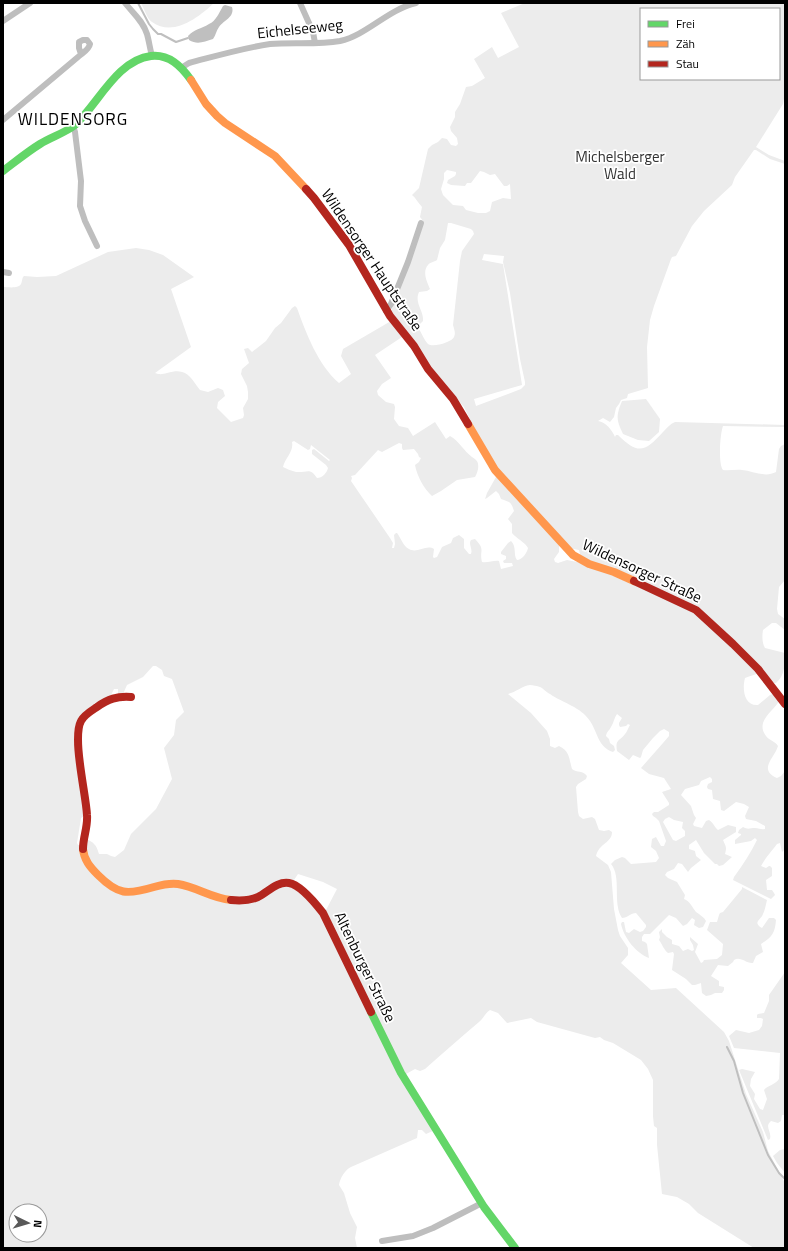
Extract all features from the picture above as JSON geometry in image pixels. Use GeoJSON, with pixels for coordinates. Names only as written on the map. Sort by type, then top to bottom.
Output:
{"type":"FeatureCollection","features":[{"type":"Feature","properties":{"kind":"street"},"geometry":{"type":"LineString","coordinates":[[3,21],[30,3]]}},
{"type":"Feature","properties":{"kind":"street"},"geometry":{"type":"LineString","coordinates":[[3,171],[39,145],[73,126],[124,68],[140,58],[152,56],[147,34],[143,26],[137,16],[125,3]]}},
{"type":"Feature","properties":{"kind":"street"},"geometry":{"type":"LineString","coordinates":[[300,3],[313,32],[315,43]]}},
{"type":"Feature","properties":{"kind":"street","name":"Eichelseeweg"},"geometry":{"type":"LineString","coordinates":[[181,68],[189,63],[258,46],[270,44],[339,41],[358,34],[400,8],[416,3]]}},
{"type":"Feature","properties":{"kind":"street"},"geometry":{"type":"LineString","coordinates":[[3,120],[81,54]]}},
{"type":"Feature","properties":{"kind":"street","name":"Wildensorger Hauptstraße"},"geometry":{"type":"LineString","coordinates":[[152,56],[164,57],[173,61],[181,68],[218,117],[275,156],[307,190],[349,245],[393,322],[414,346],[428,369],[453,399]]}},
{"type":"Feature","properties":{"kind":"street"},"geometry":{"type":"LineString","coordinates":[[73,126],[81,181],[80,206],[85,221],[98,246]]}},
{"type":"Feature","properties":{"kind":"street"},"geometry":{"type":"LineString","coordinates":[[386,311],[391,304],[408,262],[421,223]]}},
{"type":"Feature","properties":{"kind":"street","name":"Wildensorger Straße"},"geometry":{"type":"LineString","coordinates":[[453,399],[506,484],[573,556],[589,564],[633,580],[696,610],[734,644],[758,669],[785,704]]}},
{"type":"Feature","properties":{"kind":"street","name":"Altenburger Straße"},"geometry":{"type":"LineString","coordinates":[[131,697],[116,697],[101,704],[85,717],[80,723],[78,730],[78,745],[88,818],[83,851],[88,865],[111,887],[125,891],[138,892],[164,884],[174,884],[196,890],[219,899],[245,901],[258,897],[276,885],[282,883],[296,885],[323,913],[394,1061],[482,1203],[515,1248]]}},
{"type":"Feature","properties":{"kind":"street"},"geometry":{"type":"LineString","coordinates":[[382,1241],[398,1239],[420,1233],[445,1223],[482,1203]]}},
{"type":"Feature","properties":{"kind":"green space"},"geometry":{"type":"Polygon","coordinates":[[[141,3],[214,3],[193,20],[177,27],[168,27],[160,26],[150,21],[141,3]]]}},
{"type":"Feature","properties":{"kind":"green space","name":"Michelsberger Wald"},"geometry":{"type":"Polygon","coordinates":[[[525,3],[785,3],[785,93],[783,104],[756,147],[769,155],[785,161],[785,164],[770,159],[754,150],[735,177],[732,185],[704,211],[692,226],[676,256],[672,257],[671,259],[650,320],[647,347],[648,388],[628,394],[627,398],[621,400],[616,408],[614,417],[610,422],[603,418],[598,421],[604,423],[615,437],[618,435],[631,446],[636,448],[646,447],[651,444],[675,422],[785,425],[785,427],[723,426],[720,449],[720,462],[723,470],[740,470],[759,474],[772,474],[776,472],[779,449],[785,444],[785,580],[779,587],[777,609],[778,614],[785,619],[785,630],[776,623],[772,623],[763,630],[762,637],[765,648],[785,653],[784,669],[781,677],[776,683],[774,683],[764,672],[745,678],[744,687],[747,700],[753,705],[758,705],[773,694],[779,701],[766,717],[763,726],[763,731],[766,736],[778,746],[769,764],[769,771],[771,775],[777,778],[785,771],[785,849],[782,852],[780,843],[777,844],[761,866],[766,868],[770,866],[772,868],[772,876],[766,880],[767,890],[772,890],[775,895],[771,899],[733,880],[757,840],[755,838],[751,841],[735,844],[735,840],[741,835],[738,833],[739,830],[743,827],[748,829],[765,829],[765,826],[756,821],[746,819],[745,816],[749,807],[744,804],[736,802],[724,811],[721,810],[720,801],[713,799],[712,790],[708,789],[707,787],[708,784],[712,782],[710,777],[701,781],[699,785],[685,789],[681,795],[691,806],[696,818],[693,824],[694,826],[702,828],[706,821],[709,820],[718,830],[728,825],[736,827],[736,832],[723,840],[726,847],[725,854],[732,857],[723,865],[719,866],[704,853],[696,840],[689,845],[689,849],[695,851],[696,856],[701,860],[688,872],[682,864],[678,863],[674,869],[667,872],[665,875],[677,882],[685,895],[684,899],[706,921],[703,927],[699,928],[694,925],[695,920],[692,918],[683,926],[676,918],[669,915],[650,934],[644,934],[642,937],[642,941],[647,944],[649,958],[640,953],[628,940],[621,924],[624,922],[626,932],[629,933],[634,929],[640,932],[643,931],[646,925],[636,913],[622,918],[618,905],[616,876],[611,864],[615,860],[622,857],[631,864],[656,862],[659,858],[656,851],[651,847],[652,839],[656,837],[661,846],[664,846],[666,841],[659,821],[652,814],[669,805],[662,792],[671,789],[664,778],[649,774],[641,768],[669,736],[669,732],[664,729],[660,731],[643,750],[640,758],[633,755],[629,760],[617,751],[617,744],[626,733],[630,725],[628,724],[620,727],[619,723],[622,718],[617,714],[606,736],[610,743],[614,746],[615,750],[613,752],[604,747],[590,721],[582,712],[541,688],[530,685],[508,694],[531,713],[547,731],[550,739],[550,746],[555,748],[559,746],[565,750],[572,769],[584,773],[587,776],[586,779],[576,787],[579,816],[583,819],[592,817],[595,819],[599,830],[609,830],[612,832],[610,839],[600,848],[596,856],[608,865],[611,872],[614,909],[618,930],[628,948],[628,955],[621,963],[651,990],[676,988],[724,1032],[729,1041],[746,1094],[763,1132],[768,1151],[785,1183],[785,1248],[754,1248],[698,1213],[689,1204],[677,1197],[662,1194],[657,1145],[657,1128],[654,1126],[653,1116],[653,1080],[648,1069],[641,1060],[600,1037],[595,1038],[537,1022],[531,1018],[507,1023],[498,1013],[490,1010],[481,1020],[425,1069],[420,1071],[415,1069],[406,1074],[435,1130],[426,1134],[422,1130],[418,1130],[417,1138],[351,1167],[342,1177],[339,1185],[344,1193],[350,1213],[357,1227],[355,1238],[357,1248],[3,1248],[3,287],[20,286],[24,276],[56,276],[108,252],[136,248],[149,250],[163,255],[194,277],[171,289],[191,347],[155,373],[161,374],[174,371],[184,372],[200,390],[208,392],[218,388],[223,390],[225,396],[218,402],[217,408],[231,422],[243,418],[243,408],[248,399],[247,386],[241,374],[242,369],[249,363],[244,349],[248,348],[252,352],[266,341],[275,328],[295,306],[319,358],[339,383],[351,374],[341,356],[343,349],[391,321],[402,337],[375,355],[391,378],[382,384],[377,391],[378,395],[386,402],[394,404],[394,419],[399,426],[408,428],[413,436],[435,422],[446,439],[450,436],[453,438],[469,455],[477,461],[478,471],[475,477],[457,480],[432,496],[419,478],[416,469],[415,465],[421,458],[414,449],[403,450],[402,444],[399,443],[382,452],[378,450],[355,475],[351,476],[351,481],[390,538],[393,543],[392,548],[394,548],[395,544],[394,535],[397,533],[409,549],[434,549],[434,558],[437,557],[442,547],[451,543],[453,538],[459,535],[464,539],[464,548],[469,554],[471,554],[471,540],[475,539],[481,548],[482,562],[499,561],[501,569],[513,566],[512,563],[504,563],[503,561],[506,559],[506,556],[501,554],[508,543],[511,541],[513,543],[517,560],[524,556],[528,548],[512,533],[512,524],[508,519],[514,511],[512,505],[501,499],[496,491],[485,499],[496,477],[464,407],[432,370],[391,311],[424,222],[420,217],[422,207],[412,195],[419,188],[428,149],[442,138],[447,139],[451,145],[456,146],[458,144],[457,138],[451,131],[450,127],[455,117],[455,112],[460,104],[466,87],[472,86],[485,78],[474,59],[492,47],[498,58],[519,47],[501,13],[525,3]],[[447,170],[444,173],[441,189],[443,195],[453,205],[463,206],[466,210],[478,213],[486,213],[490,211],[492,202],[503,198],[511,199],[510,184],[504,186],[495,174],[490,175],[480,171],[471,183],[467,183],[465,186],[451,185],[447,183],[448,180],[455,176],[456,172],[447,170]],[[448,223],[445,240],[440,248],[437,260],[429,264],[425,271],[430,289],[419,292],[418,296],[418,303],[423,321],[418,328],[430,345],[438,345],[453,339],[455,336],[453,325],[460,261],[462,251],[474,234],[471,229],[448,223]],[[484,254],[482,260],[503,264],[522,385],[474,399],[476,406],[521,389],[525,385],[510,293],[503,262],[504,256],[484,254]],[[294,441],[292,442],[291,452],[283,467],[296,472],[308,471],[317,478],[321,477],[328,468],[312,454],[312,450],[314,449],[329,461],[330,460],[311,445],[310,449],[308,450],[294,441]],[[559,546],[559,552],[554,559],[555,562],[558,563],[567,560],[582,563],[579,550],[559,546]],[[153,666],[143,677],[127,685],[123,694],[118,693],[118,689],[114,689],[111,695],[80,722],[84,816],[81,818],[77,843],[80,845],[85,838],[91,841],[97,848],[99,854],[107,854],[115,857],[124,850],[131,834],[156,809],[172,779],[164,748],[174,735],[176,720],[184,712],[172,679],[164,676],[162,670],[156,666],[153,666]],[[669,817],[663,822],[673,840],[676,841],[685,836],[685,831],[682,828],[683,822],[669,817]],[[298,874],[294,880],[326,910],[337,889],[323,882],[298,874]]]}},
{"type":"Feature","properties":{"kind":"green space"},"geometry":{"type":"Polygon","coordinates":[[[646,399],[660,419],[659,432],[649,441],[638,440],[623,434],[618,418],[622,401],[646,399]]]}},
{"type":"Feature","properties":{"kind":"green space"},"geometry":{"type":"Polygon","coordinates":[[[742,887],[767,900],[764,912],[757,923],[762,928],[769,918],[774,918],[776,920],[775,928],[770,937],[761,944],[763,952],[756,956],[753,963],[737,959],[728,966],[718,965],[711,976],[719,981],[719,986],[724,987],[724,990],[722,993],[715,993],[706,996],[702,993],[701,983],[692,985],[672,970],[674,954],[673,952],[668,953],[664,949],[659,940],[659,932],[662,929],[662,932],[672,940],[672,944],[679,946],[683,951],[688,949],[692,951],[694,950],[690,937],[698,944],[695,952],[701,963],[704,960],[717,959],[722,955],[723,944],[707,930],[710,922],[717,922],[720,913],[723,912],[742,889],[742,887]]]}},
{"type":"Feature","properties":{"kind":"green space"},"geometry":{"type":"Polygon","coordinates":[[[785,972],[785,1115],[782,1115],[781,1121],[778,1123],[771,1121],[769,1123],[768,1127],[770,1139],[768,1140],[739,1070],[742,1069],[755,1072],[751,1079],[750,1086],[755,1094],[754,1099],[760,1109],[763,1110],[767,1099],[764,1090],[776,1083],[779,1079],[780,1053],[734,1048],[729,1036],[736,1030],[749,1033],[759,1030],[762,1026],[763,1019],[757,1018],[757,1015],[764,1013],[769,1001],[769,995],[785,972]]]}},
{"type":"Feature","properties":{"kind":"green space"},"geometry":{"type":"Polygon","coordinates":[[[785,1149],[785,1173],[773,1156],[780,1150],[785,1149]]]}},
{"type":"Feature","properties":{"kind":"shaded area"},"geometry":{"type":"Polygon","coordinates":[[[225,5],[232,7],[233,10],[231,16],[219,27],[213,39],[198,43],[189,40],[188,36],[195,30],[214,21],[225,5]]]}},
{"type":"Feature","properties":{"kind":"waterway"},"geometry":{"type":"LineString","coordinates":[[138,3],[149,24],[158,34],[161,34],[176,42],[188,38]]}},
{"type":"Feature","properties":{"kind":"waterway"},"geometry":{"type":"LineString","coordinates":[[727,1047],[734,1061],[743,1093],[768,1155],[779,1173],[785,1179]]}},
{"type":"Feature","properties":{"kind":"traffic: fast"},"geometry":{"type":"LineString","coordinates":[[3,171],[40,144],[75,125],[118,74],[139,59],[151,56],[169,59],[179,66],[191,80]]}},
{"type":"Feature","properties":{"kind":"traffic: fast"},"geometry":{"type":"LineString","coordinates":[[371,1012],[401,1073],[484,1207],[515,1248]]}},
{"type":"Feature","properties":{"kind":"traffic: slow"},"geometry":{"type":"LineString","coordinates":[[191,80],[206,104],[217,116],[225,123],[275,156],[306,189]]}},
{"type":"Feature","properties":{"kind":"traffic: slow"},"geometry":{"type":"LineString","coordinates":[[468,424],[495,470],[573,555],[589,564],[614,572],[634,581]]}},
{"type":"Feature","properties":{"kind":"traffic: slow"},"geometry":{"type":"LineString","coordinates":[[83,849],[86,860],[92,869],[105,882],[117,890],[130,892],[166,884],[178,884],[231,900]]}},
{"type":"Feature","properties":{"kind":"traffic: jam"},"geometry":{"type":"LineString","coordinates":[[306,189],[349,245],[390,316],[414,346],[428,369],[453,399],[468,424]]}},
{"type":"Feature","properties":{"kind":"traffic: jam"},"geometry":{"type":"LineString","coordinates":[[634,581],[696,610],[758,669],[785,704]]}},
{"type":"Feature","properties":{"kind":"traffic: jam"},"geometry":{"type":"LineString","coordinates":[[83,849],[87,819],[78,740],[81,721],[88,713],[105,702],[121,697],[131,697]]}},
{"type":"Feature","properties":{"kind":"traffic: jam"},"geometry":{"type":"LineString","coordinates":[[231,900],[238,901],[255,898],[277,885],[285,883],[294,884],[298,887],[323,913],[371,1012]]}},
{"type":"Feature","properties":{"kind":"district","name":"WILDENSORG"},"geometry":{"type":"Point","coordinates":[73,119]}}]}
